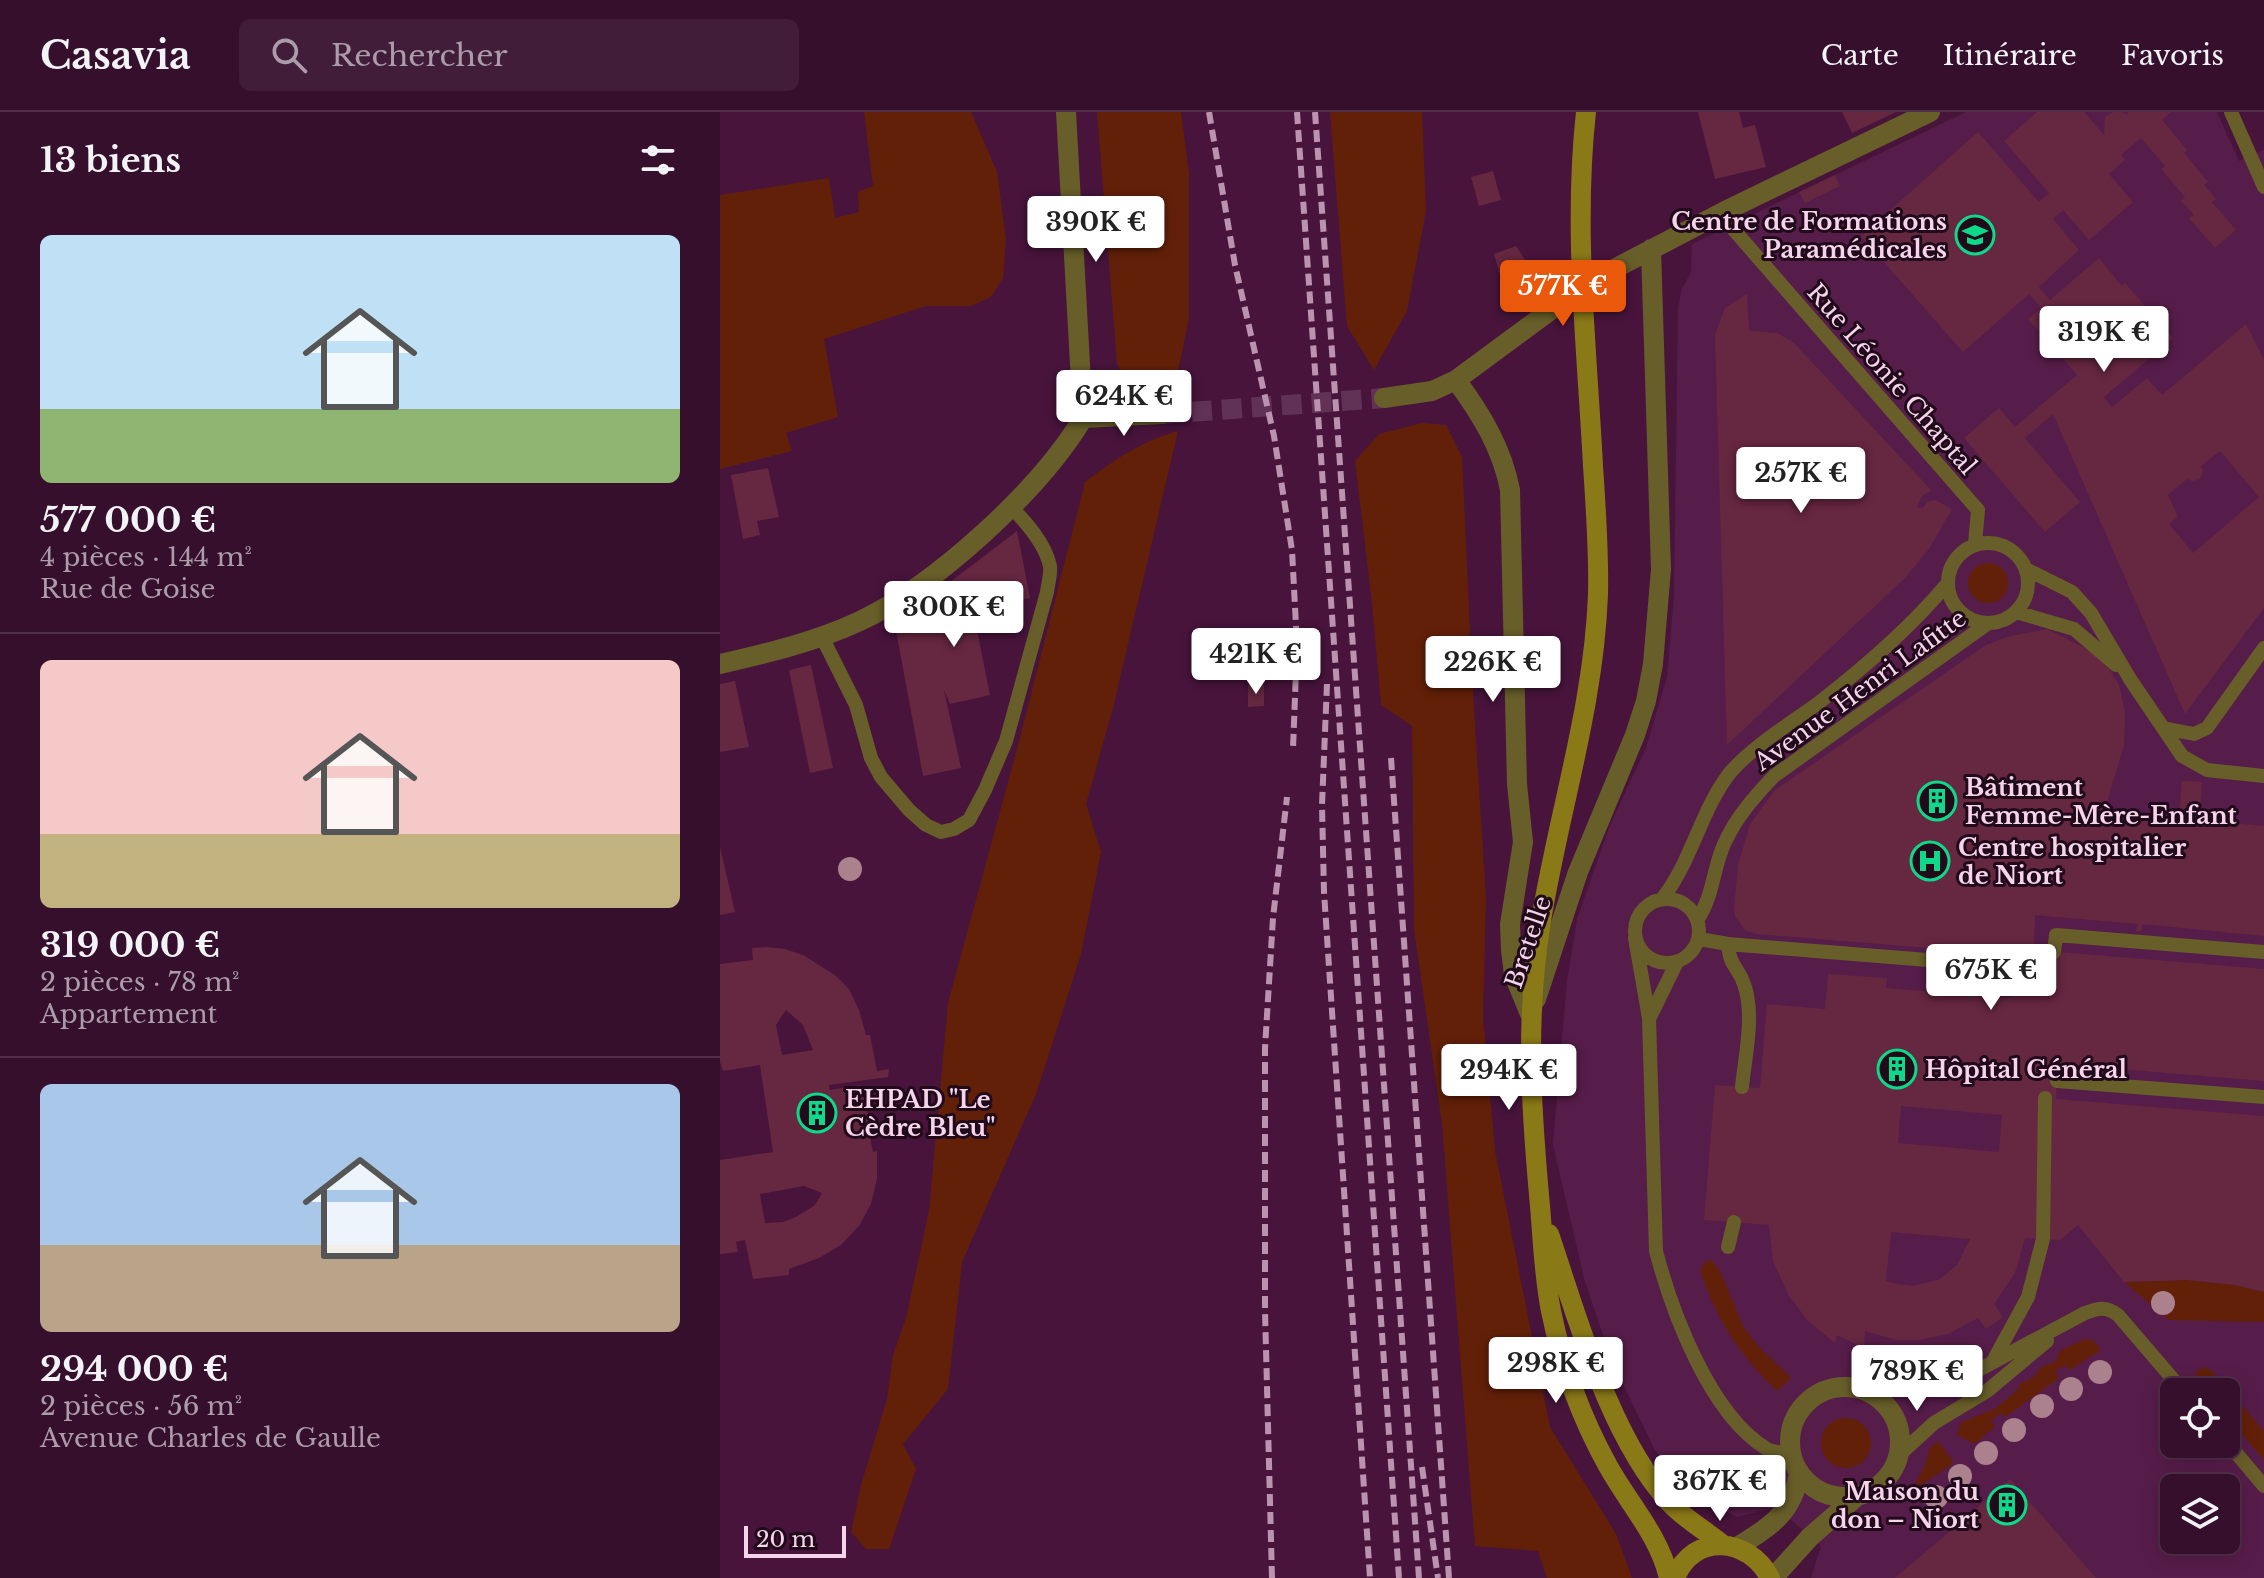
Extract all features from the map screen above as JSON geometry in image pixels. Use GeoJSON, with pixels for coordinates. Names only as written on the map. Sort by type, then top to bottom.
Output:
{"type":"FeatureCollection","features":[{"type":"Feature","properties":{"kind":"main road"},"geometry":{"type":"LineString","coordinates":[[1586,112],[1581,171],[1582,256],[1598,593],[1586,707],[1541,918],[1533,971],[1529,1076],[1544,1267],[1563,1359],[1608,1466],[1664,1558],[1672,1578]]}},
{"type":"Feature","properties":{"kind":"main road"},"geometry":{"type":"LineString","coordinates":[[1540,1207],[1597,1370],[1633,1448],[1672,1504],[1730,1546],[1752,1554],[1771,1578]]}},
{"type":"Feature","properties":{"kind":"main road"},"geometry":{"type":"LineString","coordinates":[[1672,1578],[1684,1561],[1696,1552],[1709,1546],[1730,1546]]}},
{"type":"Feature","properties":{"kind":"street"},"geometry":{"type":"LineString","coordinates":[[720,664],[822,637],[860,621],[917,587],[1010,506],[1066,445],[1083,418],[1066,112]]}},
{"type":"Feature","properties":{"kind":"street"},"geometry":{"type":"LineString","coordinates":[[1384,398],[1432,391],[1456,380],[1555,307],[1651,249],[1930,112]]}},
{"type":"Feature","properties":{"kind":"street","name":"Bretelle"},"geometry":{"type":"LineString","coordinates":[[1530,1014],[1578,872],[1635,735],[1653,664],[1661,569],[1651,249]]}},
{"type":"Feature","properties":{"kind":"street","name":"Bretelle"},"geometry":{"type":"LineString","coordinates":[[1456,380],[1494,440],[1506,466],[1510,490],[1517,784],[1523,842],[1510,924],[1514,975],[1530,1014]]}},
{"type":"Feature","properties":{"kind":"street"},"geometry":{"type":"LineString","coordinates":[[1083,418],[1162,414]]}},
{"type":"Feature","properties":{"kind":"street"},"geometry":{"type":"LineString","coordinates":[[1730,1546],[1759,1534],[1783,1513],[1793,1499],[1795,1463],[1790,1437],[1794,1422],[1813,1398],[1835,1389],[1861,1389],[1888,1407],[1896,1422],[1900,1438],[1899,1455],[1884,1481],[1871,1491],[1840,1497],[1824,1493],[1810,1485],[1795,1463]]}},
{"type":"Feature","properties":{"kind":"street"},"geometry":{"type":"LineString","coordinates":[[1771,1578],[1810,1537],[1857,1496]]}},
{"type":"Feature","properties":{"kind":"lane"},"geometry":{"type":"LineString","coordinates":[[2231,112],[2264,187]]}},
{"type":"Feature","properties":{"kind":"lane","name":"Rue Léonie Chaptal"},"geometry":{"type":"LineString","coordinates":[[1720,214],[1978,510],[1975,544]]}},
{"type":"Feature","properties":{"kind":"lane"},"geometry":{"type":"LineString","coordinates":[[822,637],[856,705],[871,758],[881,777],[926,825],[941,832],[969,820],[1006,741],[1047,592],[1050,567],[1027,523],[1010,506]]}},
{"type":"Feature","properties":{"kind":"lane"},"geometry":{"type":"LineString","coordinates":[[2026,569],[2028,592],[2016,612],[1998,623],[1987,624],[1964,616],[1949,596],[1949,571],[1955,560],[1975,544],[2000,544],[2011,549],[2026,569],[2072,592],[2091,613],[2130,679],[2182,756],[2207,770],[2264,776]]}},
{"type":"Feature","properties":{"kind":"lane","name":"Avenue Henri Lafitte"},"geometry":{"type":"LineString","coordinates":[[1662,899],[1676,881],[1708,810],[1730,774],[1774,735],[1869,662],[1926,609],[1947,584]]}},
{"type":"Feature","properties":{"kind":"lane"},"geometry":{"type":"LineString","coordinates":[[2016,612],[2074,629],[2130,679]]}},
{"type":"Feature","properties":{"kind":"lane","name":"Avenue Henri Lafitte"},"geometry":{"type":"LineString","coordinates":[[1698,919],[1708,902],[1724,843],[1747,805],[1774,776],[1987,624]]}},
{"type":"Feature","properties":{"kind":"lane"},"geometry":{"type":"LineString","coordinates":[[2163,728],[2194,734],[2207,728],[2264,648]]}},
{"type":"Feature","properties":{"kind":"lane"},"geometry":{"type":"LineString","coordinates":[[1635,938],[1646,956],[1658,963],[1677,962],[1687,957],[1699,939],[1698,919],[1684,902],[1673,898],[1662,899],[1644,908],[1635,927],[1635,938],[1649,1018],[1656,1251],[1665,1285],[1708,1382],[1742,1430],[1770,1451],[1795,1463]]}},
{"type":"Feature","properties":{"kind":"lane"},"geometry":{"type":"LineString","coordinates":[[2054,952],[2056,935],[2264,952]]}},
{"type":"Feature","properties":{"kind":"lane"},"geometry":{"type":"LineString","coordinates":[[1699,939],[1728,944],[2015,967]]}},
{"type":"Feature","properties":{"kind":"lane"},"geometry":{"type":"LineString","coordinates":[[1728,944],[1730,961],[1744,983],[1748,1010],[1742,1087]]}},
{"type":"Feature","properties":{"kind":"lane"},"geometry":{"type":"LineString","coordinates":[[1649,1018],[1677,962]]}},
{"type":"Feature","properties":{"kind":"lane"},"geometry":{"type":"LineString","coordinates":[[2057,1081],[2264,1097]]}},
{"type":"Feature","properties":{"kind":"lane"},"geometry":{"type":"LineString","coordinates":[[1992,1363],[2028,1297],[2043,1239],[2045,1098]]}},
{"type":"Feature","properties":{"kind":"lane"},"geometry":{"type":"LineString","coordinates":[[1728,1247],[1734,1222]]}},
{"type":"Feature","properties":{"kind":"lane"},"geometry":{"type":"LineString","coordinates":[[1861,1389],[1896,1390],[1956,1382],[2100,1308],[2111,1309],[2172,1378]]}},
{"type":"Feature","properties":{"kind":"lane"},"geometry":{"type":"LineString","coordinates":[[1899,1455],[1934,1423],[1987,1391],[2068,1322]]}},
{"type":"Feature","properties":{"kind":"lane"},"geometry":{"type":"LineString","coordinates":[[2240,1458],[2264,1486]]}},
{"type":"Feature","properties":{"kind":"shaded area"},"geometry":{"type":"Polygon","coordinates":[[[864,112],[971,112],[997,172],[1006,239],[1003,278],[991,297],[971,306],[926,306],[824,339],[838,417],[786,433],[792,451],[720,469],[720,195],[829,178],[835,218],[859,212],[858,192],[873,186],[864,112]]]}},
{"type":"Feature","properties":{"kind":"shaded area"},"geometry":{"type":"Polygon","coordinates":[[[1097,112],[1181,112],[1189,174],[1189,318],[1171,405],[1132,397],[1117,364],[1097,112]]]}},
{"type":"Feature","properties":{"kind":"shaded area"},"geometry":{"type":"Polygon","coordinates":[[[1330,112],[1422,112],[1426,211],[1407,311],[1374,370],[1347,326],[1330,112]]]}},
{"type":"Feature","properties":{"kind":"shaded area","name":"Centre hospitalier de Niort"},"geometry":{"type":"Polygon","coordinates":[[[1966,112],[2217,112],[2239,161],[2264,150],[2264,1578],[1811,1578],[1821,1546],[1783,1513],[1769,1509],[1737,1517],[1704,1500],[1677,1476],[1655,1450],[1613,1364],[1585,1282],[1553,1145],[1567,981],[1577,919],[1610,825],[1646,748],[1667,677],[1674,596],[1678,309],[1682,289],[1691,272],[1692,244],[1966,112]]]}},
{"type":"Feature","properties":{"kind":"shaded area"},"geometry":{"type":"Polygon","coordinates":[[[1422,423],[1446,425],[1462,457],[1486,898],[1483,1018],[1495,1151],[1550,1427],[1616,1534],[1632,1578],[1547,1578],[1538,1551],[1475,1546],[1442,1124],[1414,929],[1412,726],[1381,705],[1355,461],[1379,434],[1422,423]]]}},
{"type":"Feature","properties":{"kind":"shaded area"},"geometry":{"type":"Polygon","coordinates":[[[1178,431],[1113,708],[1086,804],[1101,852],[1081,954],[1036,1094],[962,1262],[948,1389],[903,1444],[916,1469],[889,1549],[866,1549],[851,1532],[861,1485],[887,1399],[893,1355],[906,1318],[929,1211],[948,1003],[1085,482],[1129,452],[1178,431]]]}},
{"type":"Feature","properties":{"kind":"shaded area"},"geometry":{"type":"Polygon","coordinates":[[[1988,563],[2002,569],[2008,583],[2002,597],[1988,603],[1974,597],[1968,583],[1974,569],[1988,563]]]}},
{"type":"Feature","properties":{"kind":"shaded area"},"geometry":{"type":"Polygon","coordinates":[[[1711,1260],[1747,1332],[1791,1378],[1777,1391],[1740,1350],[1722,1321],[1700,1270],[1705,1262],[1711,1260]]]}},
{"type":"Feature","properties":{"kind":"shaded area"},"geometry":{"type":"Polygon","coordinates":[[[2187,1280],[2235,1285],[2264,1292],[2264,1322],[2169,1320],[2124,1282],[2187,1280]]]}},
{"type":"Feature","properties":{"kind":"shaded area"},"geometry":{"type":"Polygon","coordinates":[[[2085,1339],[2094,1341],[2101,1350],[2070,1370],[2065,1365],[2055,1371],[2059,1378],[2005,1417],[2001,1413],[1991,1420],[1995,1427],[1974,1444],[1957,1435],[1960,1423],[1996,1408],[2021,1383],[2034,1377],[2041,1367],[2055,1362],[2060,1351],[2085,1339]]]}},
{"type":"Feature","properties":{"kind":"shaded area"},"geometry":{"type":"Polygon","coordinates":[[[2203,1367],[2218,1378],[2195,1378],[2197,1371],[2203,1367]]]}},
{"type":"Feature","properties":{"kind":"shaded area"},"geometry":{"type":"Polygon","coordinates":[[[2240,1403],[2264,1431],[2264,1460],[2240,1432],[2240,1403]]]}},
{"type":"Feature","properties":{"kind":"shaded area"},"geometry":{"type":"Polygon","coordinates":[[[1846,1418],[1863,1426],[1871,1443],[1863,1460],[1846,1468],[1829,1460],[1821,1443],[1829,1426],[1846,1418]]]}},
{"type":"Feature","properties":{"kind":"shaded area"},"geometry":{"type":"Polygon","coordinates":[[[1938,1441],[1953,1461],[1951,1465],[1911,1492],[1930,1447],[1938,1441]]]}},
{"type":"Feature","properties":{"kind":"building"},"geometry":{"type":"Polygon","coordinates":[[[1698,112],[1739,112],[1743,128],[1755,125],[1766,167],[1715,179],[1698,112]]]}},
{"type":"Feature","properties":{"kind":"building"},"geometry":{"type":"Polygon","coordinates":[[[1842,112],[1896,112],[1852,133],[1842,112]]]}},
{"type":"Feature","properties":{"kind":"building"},"geometry":{"type":"Polygon","coordinates":[[[2037,112],[2084,112],[2104,135],[2105,117],[2113,112],[2127,115],[2128,112],[2171,112],[2162,120],[2208,182],[2204,185],[2216,199],[2212,202],[2236,230],[2215,248],[2189,218],[2194,215],[2181,201],[2185,197],[2161,169],[2165,166],[2141,138],[2121,155],[2125,160],[2109,174],[2133,202],[2089,240],[2063,210],[2053,219],[2079,250],[2039,287],[2050,300],[2099,258],[2173,338],[2104,397],[2112,407],[2147,378],[2162,395],[2246,324],[2264,360],[2264,608],[2185,714],[2053,414],[2025,438],[2080,502],[2045,532],[1964,438],[1999,408],[2015,427],[2077,375],[2028,319],[2041,308],[2029,294],[1963,352],[1861,236],[1978,132],[2039,202],[2049,193],[2004,141],[2037,112]],[[2220,451],[2201,466],[2200,479],[2187,479],[2168,495],[2178,517],[2169,524],[2193,553],[2259,497],[2220,451]]]}},
{"type":"Feature","properties":{"kind":"building"},"geometry":{"type":"Polygon","coordinates":[[[1493,171],[1501,200],[1479,206],[1471,177],[1493,171]]]}},
{"type":"Feature","properties":{"kind":"building"},"geometry":{"type":"Polygon","coordinates":[[[1835,175],[1840,186],[1805,203],[1799,192],[1835,175]]]}},
{"type":"Feature","properties":{"kind":"building"},"geometry":{"type":"Polygon","coordinates":[[[1516,246],[1543,288],[1510,311],[1494,254],[1516,246]]]}},
{"type":"Feature","properties":{"kind":"building"},"geometry":{"type":"Polygon","coordinates":[[[1747,294],[1749,331],[1777,333],[1794,343],[1931,490],[1922,496],[1917,507],[1923,508],[1927,502],[1935,500],[1952,509],[1929,549],[1905,578],[1727,745],[1715,335],[1725,308],[1747,294]]]}},
{"type":"Feature","properties":{"kind":"building"},"geometry":{"type":"Polygon","coordinates":[[[768,468],[779,517],[757,521],[760,535],[743,539],[731,475],[768,468]]]}},
{"type":"Feature","properties":{"kind":"building"},"geometry":{"type":"Polygon","coordinates":[[[1017,531],[1030,598],[973,610],[990,695],[950,704],[944,690],[961,768],[923,776],[894,620],[924,602],[1017,531]]]}},
{"type":"Feature","properties":{"kind":"building","name":"Hôpital Général"},"geometry":{"type":"Polygon","coordinates":[[[2047,629],[2087,649],[2106,664],[2119,685],[2125,712],[2124,745],[2104,812],[2179,818],[2182,781],[2202,782],[2199,820],[2264,826],[2264,936],[2142,924],[2142,931],[2136,932],[2138,924],[2035,915],[2034,950],[2264,969],[2264,1081],[2058,1064],[2056,1099],[2264,1116],[2264,1292],[2235,1285],[2187,1280],[2124,1282],[2078,1225],[2060,1240],[2025,1238],[2015,1273],[1994,1304],[2003,1317],[1986,1329],[1978,1318],[1948,1334],[1919,1340],[1896,1340],[1865,1331],[1864,1348],[1837,1335],[1835,1343],[1808,1321],[1789,1296],[1773,1261],[1769,1225],[1704,1220],[1715,1085],[1760,1088],[1767,1004],[1825,1009],[1828,974],[1887,978],[1886,988],[2013,998],[2016,955],[1756,934],[1745,930],[1735,916],[1738,865],[1750,824],[1775,790],[1986,645],[2007,637],[2047,629]],[[1901,1106],[1898,1143],[1999,1152],[2002,1115],[1901,1106]],[[1891,1232],[1886,1281],[1914,1286],[1940,1279],[1957,1265],[1970,1239],[1891,1232]]]}},
{"type":"Feature","properties":{"kind":"building"},"geometry":{"type":"Polygon","coordinates":[[[811,665],[833,768],[810,773],[789,670],[811,665]]]}},
{"type":"Feature","properties":{"kind":"building"},"geometry":{"type":"Polygon","coordinates":[[[735,681],[749,747],[720,752],[720,684],[735,681]]]}},
{"type":"Feature","properties":{"kind":"building"},"geometry":{"type":"Polygon","coordinates":[[[1248,685],[1264,685],[1264,706],[1248,707],[1248,685]]]}},
{"type":"Feature","properties":{"kind":"building"},"geometry":{"type":"Polygon","coordinates":[[[720,847],[735,912],[720,915],[720,847]]]}},
{"type":"Feature","properties":{"kind":"building","name":"EHPAD \"Le Cèdre Bleu\""},"geometry":{"type":"Polygon","coordinates":[[[752,948],[785,949],[803,955],[835,975],[849,989],[866,1035],[870,1035],[877,1071],[889,1069],[888,1077],[829,1085],[830,1090],[860,1085],[874,1135],[870,1137],[873,1152],[877,1151],[877,1179],[871,1204],[859,1226],[841,1245],[819,1258],[789,1269],[789,1275],[753,1279],[745,1240],[736,1242],[738,1252],[720,1254],[720,1160],[773,1152],[760,1065],[723,1071],[720,1062],[720,964],[753,960],[752,948]],[[786,1010],[776,1025],[782,1055],[813,1050],[803,1025],[786,1010]],[[804,1186],[760,1194],[765,1223],[783,1222],[815,1205],[822,1193],[804,1186]]]}},
{"type":"Feature","properties":{"kind":"building","name":"Maison du don – Niort"},"geometry":{"type":"Polygon","coordinates":[[[2010,1479],[2096,1578],[1895,1578],[1949,1532],[2010,1479]]]}},
{"type":"Feature","properties":{"kind":"tunnel"},"geometry":{"type":"LineString","coordinates":[[1162,414],[1384,398]]}},
{"type":"Feature","properties":{"kind":"railway"},"geometry":{"type":"LineString","coordinates":[[1209,112],[1235,265],[1274,436],[1292,550],[1297,645],[1293,749]]}},
{"type":"Feature","properties":{"kind":"railway"},"geometry":{"type":"LineString","coordinates":[[1297,112],[1399,1578]]}},
{"type":"Feature","properties":{"kind":"railway"},"geometry":{"type":"LineString","coordinates":[[1315,112],[1419,1578]]}},
{"type":"Feature","properties":{"kind":"railway"},"geometry":{"type":"LineString","coordinates":[[1327,684],[1322,805],[1324,892],[1370,1578]]}},
{"type":"Feature","properties":{"kind":"railway"},"geometry":{"type":"LineString","coordinates":[[1391,758],[1449,1578]]}},
{"type":"Feature","properties":{"kind":"railway"},"geometry":{"type":"LineString","coordinates":[[1272,1578],[1265,1311],[1265,1048],[1273,918],[1287,797]]}},
{"type":"Feature","properties":{"kind":"railway"},"geometry":{"type":"LineString","coordinates":[[1422,1467],[1438,1578]]}},
{"type":"Feature","properties":{"kind":"place","name":"Centre de Formations Paramédicales"},"geometry":{"type":"Point","coordinates":[1975,235]}},
{"type":"Feature","properties":{"kind":"place","name":"Bâtiment Femme-Mère-Enfant"},"geometry":{"type":"Point","coordinates":[1937,801]}},
{"type":"Feature","properties":{"kind":"place","name":"Centre hospitalier de Niort"},"geometry":{"type":"Point","coordinates":[1930,861]}},
{"type":"Feature","properties":{"kind":"place","name":"Hôpital Général"},"geometry":{"type":"Point","coordinates":[1897,1069]}},
{"type":"Feature","properties":{"kind":"place","name":"EHPAD \"Le Cèdre Bleu\""},"geometry":{"type":"Point","coordinates":[817,1113]}},
{"type":"Feature","properties":{"kind":"place","name":"Maison du don – Niort"},"geometry":{"type":"Point","coordinates":[2007,1505]}}]}
